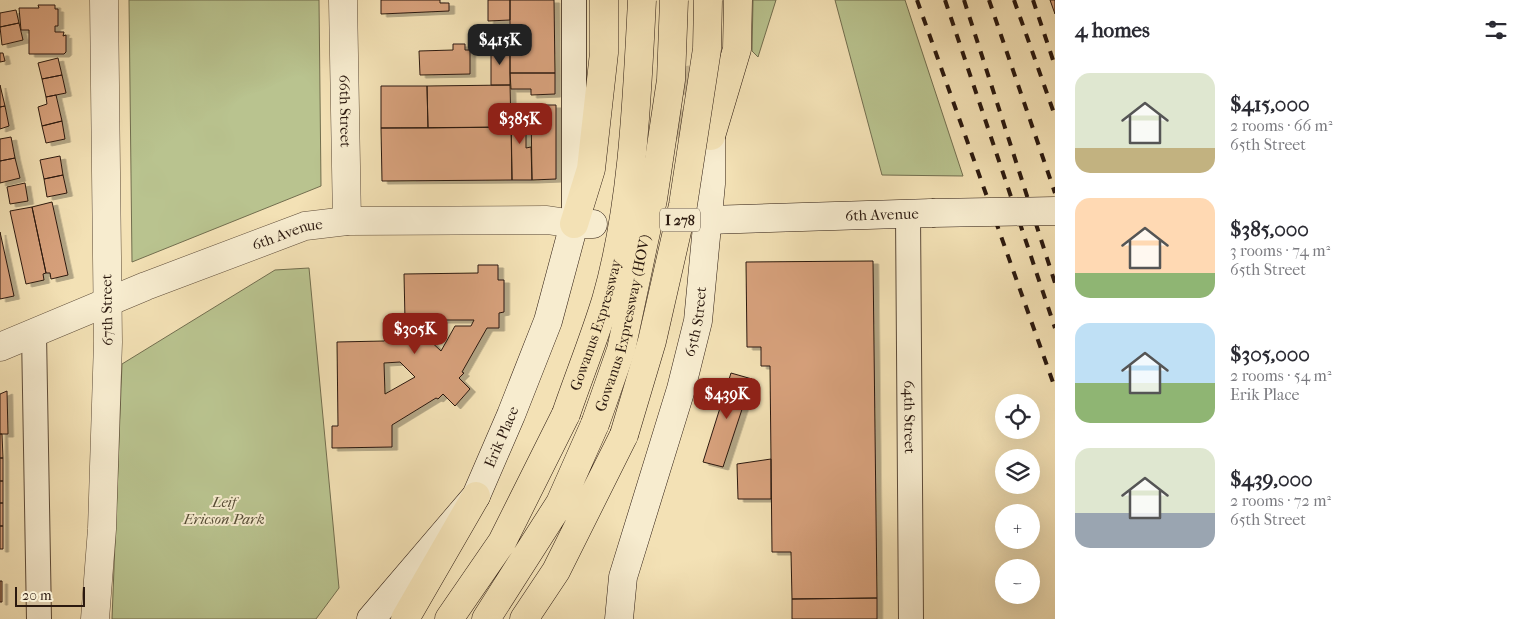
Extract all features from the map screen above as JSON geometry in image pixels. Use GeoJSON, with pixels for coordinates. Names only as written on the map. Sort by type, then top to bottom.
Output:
{"type":"FeatureCollection","features":[{"type":"Feature","properties":{"kind":"highway"},"geometry":{"type":"LineString","coordinates":[[583,224],[604,53],[604,0]]}},
{"type":"Feature","properties":{"kind":"highway","name":"Gowanus Expressway"},"geometry":{"type":"LineString","coordinates":[[449,619],[502,542],[566,414],[606,299],[625,210],[638,84],[642,0]]}},
{"type":"Feature","properties":{"kind":"highway","name":"Gowanus Expressway (HOV)"},"geometry":{"type":"LineString","coordinates":[[486,619],[560,503],[595,424],[621,350],[653,199],[671,80],[674,0]]}},
{"type":"Feature","properties":{"kind":"highway","name":"I 278"},"geometry":{"type":"LineString","coordinates":[[524,619],[556,571],[624,435],[652,341],[683,205],[707,49],[708,0]]}},
{"type":"Feature","properties":{"kind":"highway"},"geometry":{"type":"LineString","coordinates":[[711,136],[737,49],[738,0]]}},
{"type":"Feature","properties":{"kind":"highway"},"geometry":{"type":"LineString","coordinates":[[405,619],[476,496]]}},
{"type":"Feature","properties":{"kind":"street","name":"67th Street"},"geometry":{"type":"LineString","coordinates":[[95,619],[102,529],[107,302],[104,0]]}},
{"type":"Feature","properties":{"kind":"street","name":"66th Street"},"geometry":{"type":"LineString","coordinates":[[343,0],[347,221]]}},
{"type":"Feature","properties":{"kind":"street"},"geometry":{"type":"LineString","coordinates":[[574,0],[583,224]]}},
{"type":"Feature","properties":{"kind":"street","name":"65th Street"},"geometry":{"type":"LineString","coordinates":[[619,619],[623,577],[681,390],[698,320],[708,220],[711,136]]}},
{"type":"Feature","properties":{"kind":"street","name":"6th Avenue"},"geometry":{"type":"LineString","coordinates":[[708,220],[1055,211]]}},
{"type":"Feature","properties":{"kind":"street","name":"64th Street"},"geometry":{"type":"LineString","coordinates":[[911,619],[920,214]]}},
{"type":"Feature","properties":{"kind":"street","name":"6th Avenue"},"geometry":{"type":"LineString","coordinates":[[0,347],[107,302],[285,232],[318,224],[347,221],[547,220],[583,224]]}},
{"type":"Feature","properties":{"kind":"street","name":"Erik Place"},"geometry":{"type":"LineString","coordinates":[[371,619],[476,496],[511,415],[548,321],[583,224]]}},
{"type":"Feature","properties":{"kind":"street"},"geometry":{"type":"LineString","coordinates":[[34,334],[39,619]]}},
{"type":"Feature","properties":{"kind":"green space"},"geometry":{"type":"Polygon","coordinates":[[[129,0],[319,0],[321,186],[132,262],[129,0]]]}},
{"type":"Feature","properties":{"kind":"green space"},"geometry":{"type":"Polygon","coordinates":[[[753,0],[776,0],[758,57],[752,51],[753,0]]]}},
{"type":"Feature","properties":{"kind":"green space"},"geometry":{"type":"Polygon","coordinates":[[[835,0],[905,0],[963,176],[882,175],[835,0]]]}},
{"type":"Feature","properties":{"kind":"green space","name":"Leif Ericson Park"},"geometry":{"type":"Polygon","coordinates":[[[309,268],[339,588],[316,619],[112,619],[122,364],[275,270],[309,268]]]}},
{"type":"Feature","properties":{"kind":"building"},"geometry":{"type":"Polygon","coordinates":[[[381,0],[440,0],[440,3],[449,3],[449,11],[381,14],[381,0]]]}},
{"type":"Feature","properties":{"kind":"building"},"geometry":{"type":"Polygon","coordinates":[[[488,0],[510,0],[510,20],[488,21],[488,0]]]}},
{"type":"Feature","properties":{"kind":"building"},"geometry":{"type":"Polygon","coordinates":[[[510,0],[554,0],[555,73],[510,73],[510,0]]]}},
{"type":"Feature","properties":{"kind":"building"},"geometry":{"type":"Polygon","coordinates":[[[1050,0],[1055,0],[1055,14],[1050,0]]]}},
{"type":"Feature","properties":{"kind":"building"},"geometry":{"type":"Polygon","coordinates":[[[38,5],[55,5],[55,9],[58,9],[58,26],[55,26],[55,32],[64,32],[63,36],[66,35],[66,52],[64,54],[29,54],[29,30],[21,30],[19,8],[39,8],[38,5]]]}},
{"type":"Feature","properties":{"kind":"building"},"geometry":{"type":"Polygon","coordinates":[[[16,10],[19,23],[0,27],[0,13],[16,10]]]}},
{"type":"Feature","properties":{"kind":"building"},"geometry":{"type":"Polygon","coordinates":[[[19,23],[23,40],[2,45],[0,27],[19,23]]]}},
{"type":"Feature","properties":{"kind":"building"},"geometry":{"type":"Polygon","coordinates":[[[453,44],[465,44],[465,50],[470,50],[470,74],[420,75],[419,51],[453,50],[453,44]]]}},
{"type":"Feature","properties":{"kind":"building"},"geometry":{"type":"Polygon","coordinates":[[[491,47],[510,47],[510,85],[491,85],[491,47]]]}},
{"type":"Feature","properties":{"kind":"building"},"geometry":{"type":"Polygon","coordinates":[[[0,53],[3,53],[5,61],[0,62],[0,53]]]}},
{"type":"Feature","properties":{"kind":"building"},"geometry":{"type":"Polygon","coordinates":[[[58,58],[62,75],[42,79],[38,63],[58,58]]]}},
{"type":"Feature","properties":{"kind":"building"},"geometry":{"type":"Polygon","coordinates":[[[510,73],[555,73],[555,94],[531,95],[531,89],[511,89],[510,73]]]}},
{"type":"Feature","properties":{"kind":"building"},"geometry":{"type":"Polygon","coordinates":[[[62,75],[66,93],[46,97],[42,79],[62,75]]]}},
{"type":"Feature","properties":{"kind":"building"},"geometry":{"type":"Polygon","coordinates":[[[0,85],[5,106],[0,107],[0,85]]]}},
{"type":"Feature","properties":{"kind":"building"},"geometry":{"type":"Polygon","coordinates":[[[510,85],[511,127],[428,128],[427,86],[510,85]]]}},
{"type":"Feature","properties":{"kind":"building"},"geometry":{"type":"Polygon","coordinates":[[[381,86],[427,86],[428,128],[381,128],[381,86]]]}},
{"type":"Feature","properties":{"kind":"building"},"geometry":{"type":"Polygon","coordinates":[[[56,95],[62,121],[42,126],[38,107],[47,104],[46,97],[56,95]]]}},
{"type":"Feature","properties":{"kind":"building"},"geometry":{"type":"Polygon","coordinates":[[[511,105],[526,105],[526,148],[531,147],[532,180],[512,180],[511,105]]]}},
{"type":"Feature","properties":{"kind":"building"},"geometry":{"type":"Polygon","coordinates":[[[531,105],[556,105],[556,179],[532,180],[531,105]]]}},
{"type":"Feature","properties":{"kind":"building"},"geometry":{"type":"Polygon","coordinates":[[[5,106],[9,126],[0,129],[0,107],[5,106]]]}},
{"type":"Feature","properties":{"kind":"building"},"geometry":{"type":"Polygon","coordinates":[[[62,121],[65,139],[46,143],[42,126],[62,121]]]}},
{"type":"Feature","properties":{"kind":"building"},"geometry":{"type":"Polygon","coordinates":[[[511,127],[512,180],[382,181],[381,128],[511,127]]]}},
{"type":"Feature","properties":{"kind":"building"},"geometry":{"type":"Polygon","coordinates":[[[11,137],[15,158],[0,161],[0,139],[11,137]]]}},
{"type":"Feature","properties":{"kind":"building"},"geometry":{"type":"Polygon","coordinates":[[[60,156],[63,175],[44,179],[40,160],[60,156]]]}},
{"type":"Feature","properties":{"kind":"building"},"geometry":{"type":"Polygon","coordinates":[[[15,158],[20,178],[0,183],[0,161],[15,158]]]}},
{"type":"Feature","properties":{"kind":"building"},"geometry":{"type":"Polygon","coordinates":[[[63,175],[67,193],[47,197],[44,179],[63,175]]]}},
{"type":"Feature","properties":{"kind":"building"},"geometry":{"type":"Polygon","coordinates":[[[25,183],[28,201],[10,204],[7,187],[25,183]]]}},
{"type":"Feature","properties":{"kind":"building"},"geometry":{"type":"Polygon","coordinates":[[[52,202],[68,275],[51,279],[50,273],[46,273],[32,207],[52,202]]]}},
{"type":"Feature","properties":{"kind":"building"},"geometry":{"type":"Polygon","coordinates":[[[32,207],[46,273],[43,274],[44,280],[26,284],[10,211],[32,207]]]}},
{"type":"Feature","properties":{"kind":"building"},"geometry":{"type":"Polygon","coordinates":[[[0,232],[14,296],[0,299],[0,232]]]}},
{"type":"Feature","properties":{"kind":"building"},"geometry":{"type":"Polygon","coordinates":[[[873,261],[877,598],[792,599],[791,552],[772,552],[770,366],[761,366],[761,347],[747,347],[746,262],[873,261]]]}},
{"type":"Feature","properties":{"kind":"building"},"geometry":{"type":"Polygon","coordinates":[[[478,265],[498,265],[498,280],[504,280],[504,312],[499,313],[499,328],[487,328],[462,372],[464,373],[459,378],[470,389],[455,406],[443,394],[438,399],[436,398],[392,425],[392,447],[332,448],[332,426],[338,426],[337,342],[384,341],[387,339],[384,331],[393,321],[402,323],[405,320],[404,274],[478,273],[478,265]],[[426,320],[426,337],[441,351],[455,326],[471,326],[474,320],[426,320]],[[400,362],[384,363],[385,394],[415,377],[400,362]]]}},
{"type":"Feature","properties":{"kind":"building"},"geometry":{"type":"Polygon","coordinates":[[[731,373],[752,379],[723,467],[703,462],[731,373]]]}},
{"type":"Feature","properties":{"kind":"building"},"geometry":{"type":"Polygon","coordinates":[[[7,391],[8,434],[0,434],[0,394],[7,391]]]}},
{"type":"Feature","properties":{"kind":"building"},"geometry":{"type":"Polygon","coordinates":[[[0,434],[2,434],[3,458],[0,458],[0,434]]]}},
{"type":"Feature","properties":{"kind":"building"},"geometry":{"type":"Polygon","coordinates":[[[0,458],[3,458],[3,481],[0,481],[0,458]]]}},
{"type":"Feature","properties":{"kind":"building"},"geometry":{"type":"Polygon","coordinates":[[[771,459],[771,499],[738,499],[737,464],[771,459]]]}},
{"type":"Feature","properties":{"kind":"building"},"geometry":{"type":"Polygon","coordinates":[[[0,481],[3,481],[3,503],[0,503],[0,481]]]}},
{"type":"Feature","properties":{"kind":"building"},"geometry":{"type":"Polygon","coordinates":[[[0,503],[3,503],[3,526],[0,526],[0,503]]]}},
{"type":"Feature","properties":{"kind":"building"},"geometry":{"type":"Polygon","coordinates":[[[0,526],[3,526],[3,549],[0,549],[0,526]]]}},
{"type":"Feature","properties":{"kind":"building"},"geometry":{"type":"Polygon","coordinates":[[[0,581],[2,581],[2,602],[0,602],[0,581]]]}},
{"type":"Feature","properties":{"kind":"building"},"geometry":{"type":"Polygon","coordinates":[[[877,598],[877,619],[792,619],[792,599],[877,598]]]}},
{"type":"Feature","properties":{"kind":"tunnel"},"geometry":{"type":"LineString","coordinates":[[675,68],[690,151]]}},
{"type":"Feature","properties":{"kind":"railway"},"geometry":{"type":"LineString","coordinates":[[917,0],[1055,388]]}},
{"type":"Feature","properties":{"kind":"railway"},"geometry":{"type":"LineString","coordinates":[[945,0],[1055,328]]}},
{"type":"Feature","properties":{"kind":"railway"},"geometry":{"type":"LineString","coordinates":[[964,0],[1055,283]]}},
{"type":"Feature","properties":{"kind":"railway"},"geometry":{"type":"LineString","coordinates":[[989,0],[1055,193]]}},
{"type":"Feature","properties":{"kind":"railway"},"geometry":{"type":"LineString","coordinates":[[1014,0],[1055,116]]}},
{"type":"Feature","properties":{"kind":"railway"},"geometry":{"type":"LineString","coordinates":[[1033,0],[1055,66]]}}]}
